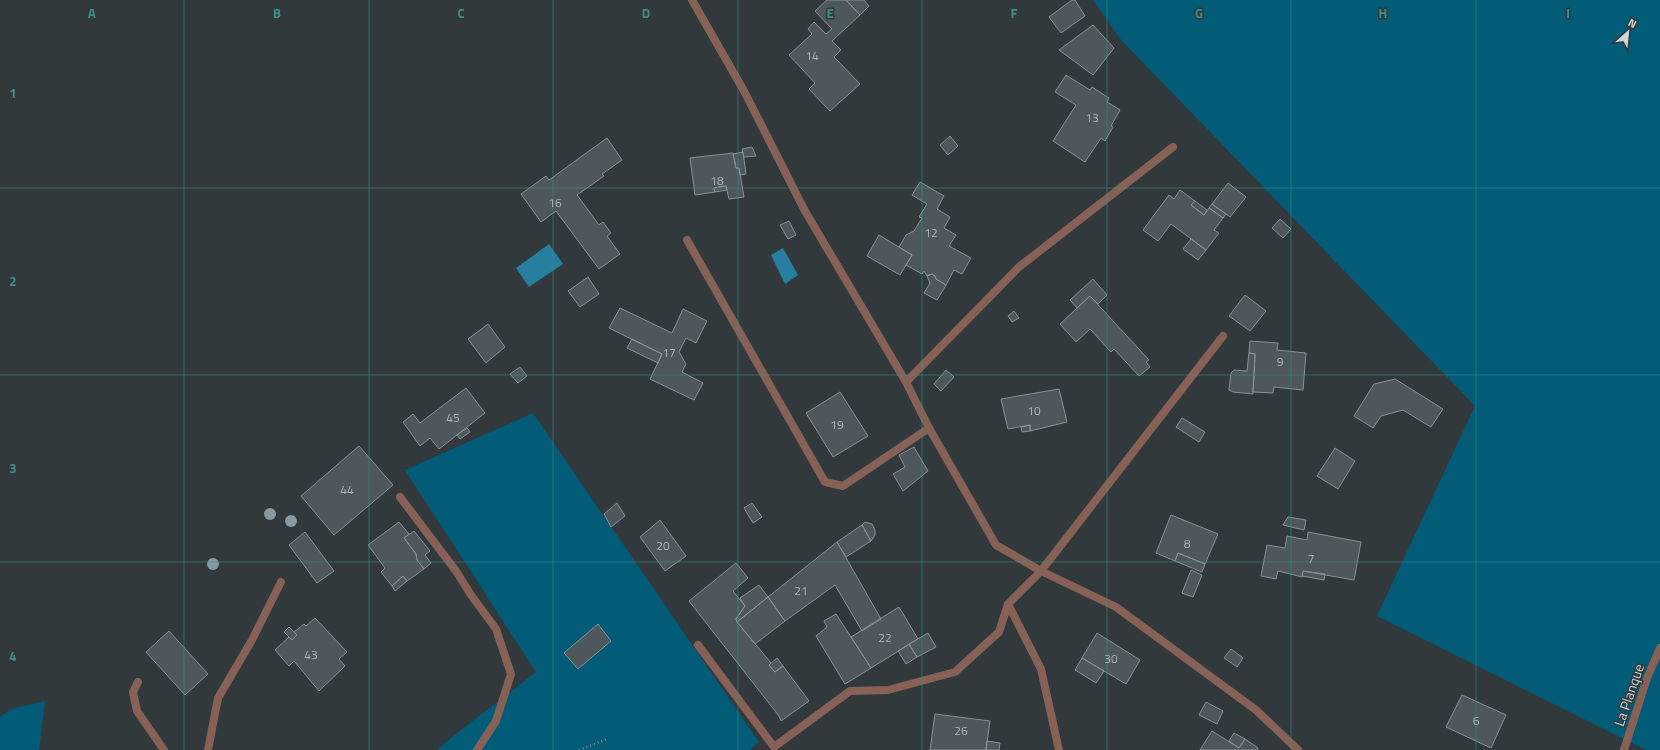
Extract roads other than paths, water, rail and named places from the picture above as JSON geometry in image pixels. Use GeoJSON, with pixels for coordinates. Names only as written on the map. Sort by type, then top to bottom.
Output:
{"type":"FeatureCollection","features":[{"type":"Feature","properties":{"kind":"street"},"geometry":{"type":"LineString","coordinates":[[692,0],[744,91],[805,211],[906,382],[929,428],[996,545],[1041,571],[1116,607],[1256,710],[1298,750]]}},
{"type":"Feature","properties":{"kind":"street"},"geometry":{"type":"LineString","coordinates":[[906,382],[1019,267],[1173,147]]}},
{"type":"Feature","properties":{"kind":"street"},"geometry":{"type":"LineString","coordinates":[[687,240],[825,482],[843,486],[929,428]]}},
{"type":"Feature","properties":{"kind":"street"},"geometry":{"type":"LineString","coordinates":[[698,645],[774,746],[850,691],[888,690],[955,672],[999,632],[1008,604],[1041,571],[1223,336]]}},
{"type":"Feature","properties":{"kind":"street"},"geometry":{"type":"LineString","coordinates":[[400,497],[456,571],[471,595],[496,629],[511,674],[496,721],[478,750]]}},
{"type":"Feature","properties":{"kind":"street"},"geometry":{"type":"LineString","coordinates":[[208,750],[218,698],[252,640],[281,582]]}},
{"type":"Feature","properties":{"kind":"street"},"geometry":{"type":"LineString","coordinates":[[1008,604],[1041,669],[1059,750]]}},
{"type":"Feature","properties":{"kind":"street","name":"La Planque"},"geometry":{"type":"LineString","coordinates":[[1624,750],[1647,678],[1660,648]]}},
{"type":"Feature","properties":{"kind":"street"},"geometry":{"type":"LineString","coordinates":[[138,682],[133,692],[137,711],[158,744],[164,750]]}}]}
